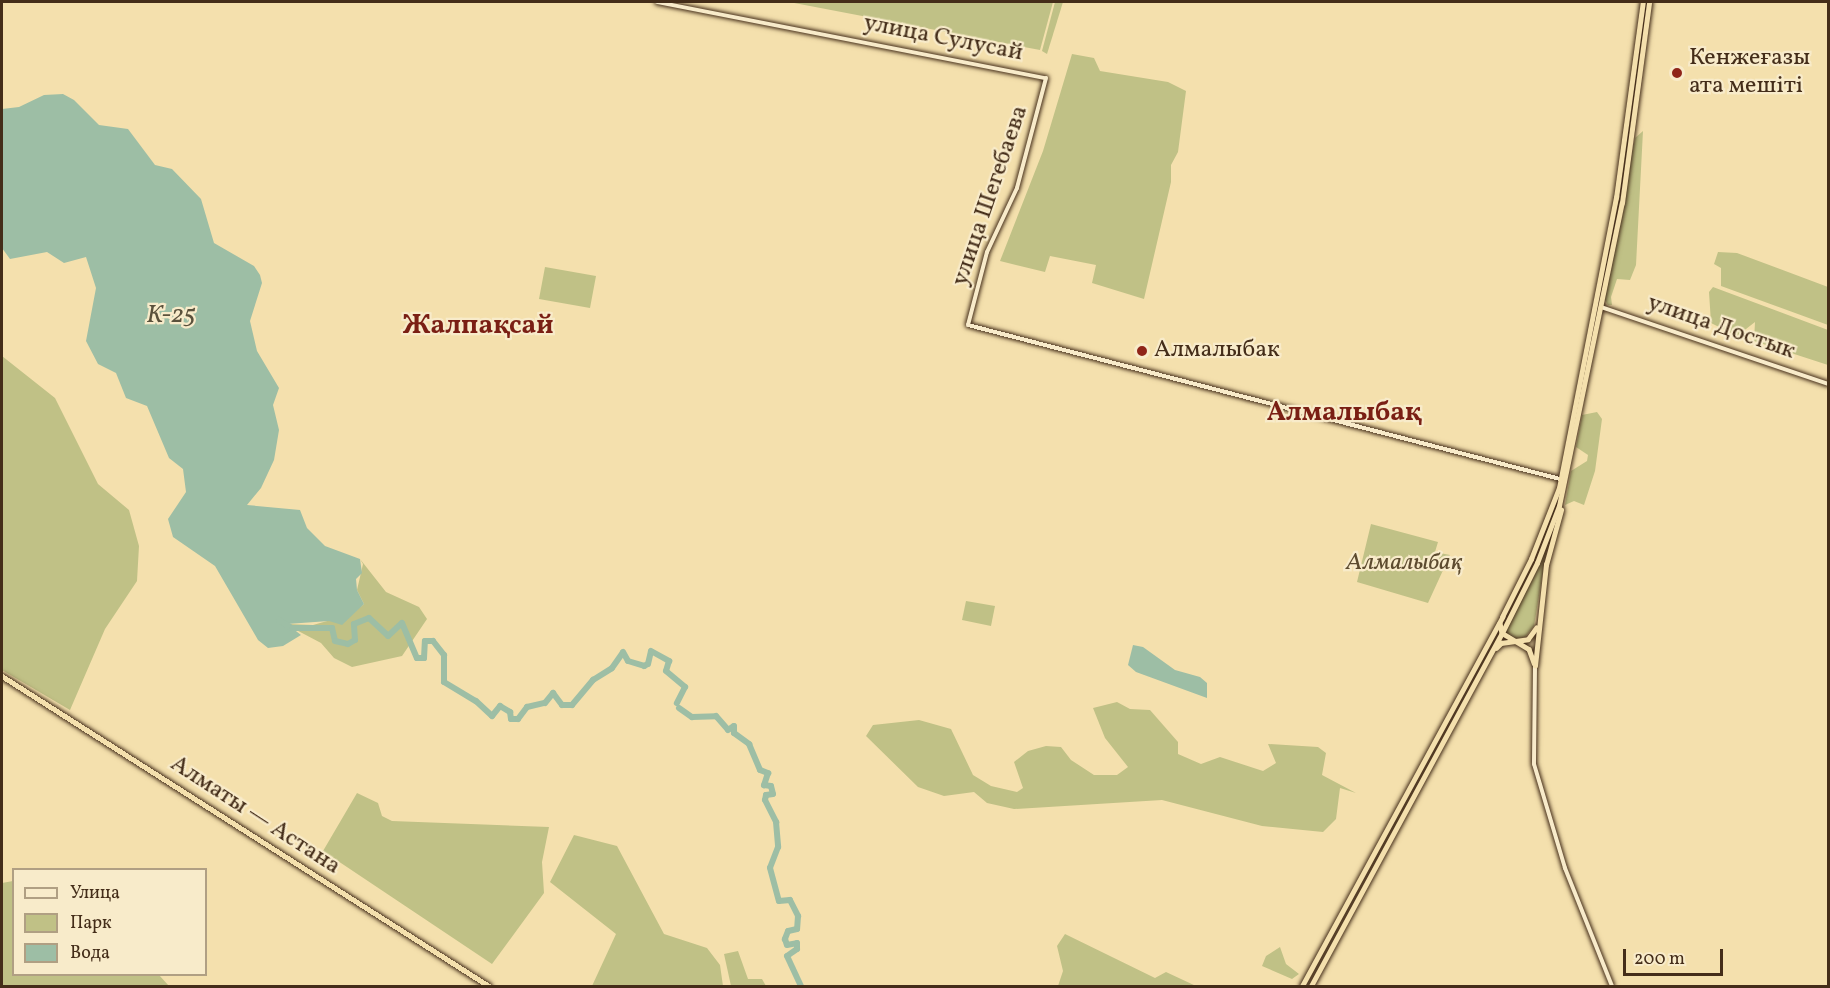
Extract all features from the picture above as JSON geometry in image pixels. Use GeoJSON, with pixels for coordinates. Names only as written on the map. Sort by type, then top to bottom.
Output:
{"type":"FeatureCollection","features":[{"type":"Feature","properties":{"kind":"highway"},"geometry":{"type":"LineString","coordinates":[[1302,987],[1531,560],[1560,479],[1616,198],[1643,2]]}},
{"type":"Feature","properties":{"kind":"highway"},"geometry":{"type":"LineString","coordinates":[[1535,666],[1537,625],[1636,119],[1649,2]]}},
{"type":"Feature","properties":{"kind":"highway"},"geometry":{"type":"LineString","coordinates":[[1311,987],[1502,633],[1537,563],[1564,491]]}},
{"type":"Feature","properties":{"kind":"highway"},"geometry":{"type":"LineString","coordinates":[[1502,617],[1502,633]]}},
{"type":"Feature","properties":{"kind":"highway"},"geometry":{"type":"LineString","coordinates":[[1485,662],[1501,643],[1528,639],[1537,625]]}},
{"type":"Feature","properties":{"kind":"highway"},"geometry":{"type":"LineString","coordinates":[[1502,633],[1529,649],[1535,666]]}},
{"type":"Feature","properties":{"kind":"highway","name":"Алматы — Астана"},"geometry":{"type":"LineString","coordinates":[[2,676],[489,987]]}},
{"type":"Feature","properties":{"kind":"main road","name":"улица Сулусай"},"geometry":{"type":"LineString","coordinates":[[657,2],[1046,78]]}},
{"type":"Feature","properties":{"kind":"main road","name":"улица Шегебаева"},"geometry":{"type":"LineString","coordinates":[[1046,78],[1017,188],[987,252],[968,325],[1560,479]]}},
{"type":"Feature","properties":{"kind":"main road","name":"улица Достык"},"geometry":{"type":"LineString","coordinates":[[1601,307],[1828,384]]}},
{"type":"Feature","properties":{"kind":"main road"},"geometry":{"type":"LineString","coordinates":[[1535,666],[1534,764],[1565,868],[1612,987]]}},
{"type":"Feature","properties":{"kind":"green space"},"geometry":{"type":"Polygon","coordinates":[[[789,2],[1053,2],[1040,50],[789,2]]]}},
{"type":"Feature","properties":{"kind":"green space"},"geometry":{"type":"Polygon","coordinates":[[[1055,2],[1063,2],[1047,54],[1042,51],[1055,2]]]}},
{"type":"Feature","properties":{"kind":"green space"},"geometry":{"type":"Polygon","coordinates":[[[1072,54],[1094,58],[1100,71],[1168,82],[1186,91],[1178,152],[1171,165],[1171,182],[1144,299],[1092,283],[1096,265],[1050,256],[1045,272],[1000,261],[1043,151],[1072,54]]]}},
{"type":"Feature","properties":{"kind":"green space"},"geometry":{"type":"Polygon","coordinates":[[[1643,131],[1636,265],[1630,280],[1617,279],[1611,297],[1612,305],[1608,305],[1603,297],[1635,138],[1643,131]]]}},
{"type":"Feature","properties":{"kind":"green space"},"geometry":{"type":"Polygon","coordinates":[[[1718,252],[1737,253],[1828,287],[1828,325],[1721,286],[1721,268],[1714,264],[1718,252]]]}},
{"type":"Feature","properties":{"kind":"green space"},"geometry":{"type":"Polygon","coordinates":[[[545,267],[596,276],[590,308],[539,299],[545,267]]]}},
{"type":"Feature","properties":{"kind":"green space"},"geometry":{"type":"Polygon","coordinates":[[[1713,287],[1828,330],[1828,365],[1754,341],[1755,322],[1737,336],[1711,323],[1709,292],[1713,287]]]}},
{"type":"Feature","properties":{"kind":"green space"},"geometry":{"type":"Polygon","coordinates":[[[2,356],[55,398],[98,484],[129,510],[139,546],[137,581],[105,629],[70,710],[2,670],[2,356]]]}},
{"type":"Feature","properties":{"kind":"green space"},"geometry":{"type":"Polygon","coordinates":[[[1597,412],[1602,419],[1595,471],[1584,505],[1574,501],[1565,505],[1571,471],[1587,461],[1588,455],[1576,447],[1582,415],[1597,412]]]}},
{"type":"Feature","properties":{"kind":"green space","name":"Алмалыбақ"},"geometry":{"type":"Polygon","coordinates":[[[1371,524],[1438,542],[1435,552],[1450,555],[1428,603],[1357,582],[1371,524]]]}},
{"type":"Feature","properties":{"kind":"green space"},"geometry":{"type":"Polygon","coordinates":[[[1547,547],[1534,626],[1525,637],[1515,639],[1505,632],[1547,547]]]}},
{"type":"Feature","properties":{"kind":"green space"},"geometry":{"type":"Polygon","coordinates":[[[360,559],[386,592],[419,607],[427,619],[402,656],[352,667],[334,658],[321,643],[285,624],[313,625],[352,614],[364,604],[357,590],[363,564],[360,559]]]}},
{"type":"Feature","properties":{"kind":"green space"},"geometry":{"type":"Polygon","coordinates":[[[966,601],[995,606],[991,626],[962,620],[966,601]]]}},
{"type":"Feature","properties":{"kind":"green space"},"geometry":{"type":"Polygon","coordinates":[[[1117,702],[1130,709],[1150,710],[1178,742],[1178,754],[1201,764],[1220,757],[1263,771],[1276,763],[1268,744],[1318,747],[1326,753],[1322,775],[1356,793],[1340,788],[1336,819],[1323,832],[1262,826],[1162,800],[1014,809],[987,803],[974,792],[944,796],[918,787],[866,736],[873,725],[919,720],[951,729],[973,775],[991,786],[1017,792],[1023,788],[1014,762],[1028,751],[1046,746],[1061,747],[1071,760],[1094,775],[1117,775],[1128,767],[1105,738],[1093,708],[1117,702]]]}},
{"type":"Feature","properties":{"kind":"green space"},"geometry":{"type":"Polygon","coordinates":[[[357,793],[378,803],[382,816],[392,821],[549,827],[542,862],[544,893],[492,964],[323,851],[357,793]]]}},
{"type":"Feature","properties":{"kind":"green space"},"geometry":{"type":"Polygon","coordinates":[[[574,835],[617,846],[664,934],[707,948],[720,965],[723,986],[592,986],[616,934],[550,882],[574,835]]]}},
{"type":"Feature","properties":{"kind":"green space"},"geometry":{"type":"Polygon","coordinates":[[[12,881],[12,976],[160,976],[169,986],[2,986],[2,883],[12,881]]]}},
{"type":"Feature","properties":{"kind":"green space"},"geometry":{"type":"Polygon","coordinates":[[[1065,934],[1155,978],[1166,972],[1196,986],[1058,986],[1063,971],[1057,946],[1065,934]]]}},
{"type":"Feature","properties":{"kind":"green space"},"geometry":{"type":"Polygon","coordinates":[[[1280,947],[1286,964],[1299,974],[1292,979],[1262,966],[1266,956],[1280,947]]]}},
{"type":"Feature","properties":{"kind":"green space"},"geometry":{"type":"Polygon","coordinates":[[[738,951],[748,979],[762,979],[766,986],[731,986],[724,954],[738,951]]]}},
{"type":"Feature","properties":{"kind":"water","name":"К-25"},"geometry":{"type":"Polygon","coordinates":[[[63,94],[74,100],[99,125],[128,129],[155,165],[172,169],[201,199],[214,243],[254,266],[260,275],[262,283],[250,321],[257,351],[279,388],[273,405],[279,430],[274,460],[261,488],[247,505],[300,510],[307,528],[325,546],[360,559],[362,573],[356,579],[357,590],[364,604],[342,625],[329,621],[287,624],[301,635],[283,646],[268,648],[258,640],[215,566],[173,537],[168,519],[186,492],[183,469],[169,458],[147,406],[126,398],[116,373],[98,364],[86,341],[96,288],[86,257],[64,263],[47,252],[10,259],[2,248],[2,109],[19,107],[44,95],[63,94]]]}},
{"type":"Feature","properties":{"kind":"water"},"geometry":{"type":"Polygon","coordinates":[[[1133,645],[1143,647],[1175,670],[1200,677],[1207,683],[1207,698],[1136,672],[1128,665],[1133,645]]]}},
{"type":"Feature","properties":{"kind":"waterway"},"geometry":{"type":"LineString","coordinates":[[279,620],[292,628],[332,628],[335,641],[348,644],[355,640],[354,624],[369,618],[388,636],[402,623],[417,658],[424,658],[425,641],[433,641],[444,655],[444,682],[476,701],[492,716],[500,706],[510,712],[511,719],[518,719],[527,707],[545,703],[553,693],[562,705],[572,705],[593,680],[612,668],[623,652],[628,661],[644,666],[648,664],[651,651],[669,661],[666,671],[685,687],[677,703]]}},
{"type":"Feature","properties":{"kind":"waterway"},"geometry":{"type":"LineString","coordinates":[[679,708],[692,717],[716,716],[728,730],[734,726],[734,733],[749,744],[760,770],[768,773],[764,785],[771,786],[773,794],[766,795],[765,800],[776,822],[778,847],[770,868],[779,901],[790,900],[798,916],[797,929],[788,931],[785,939],[787,945],[797,943],[797,949],[787,956],[801,986]]}},
{"type":"Feature","properties":{"kind":"place","name":"Кенжеғазы ата мешіті"},"geometry":{"type":"Point","coordinates":[1677,73]}},
{"type":"Feature","properties":{"kind":"place","name":"Алмалыбак"},"geometry":{"type":"Point","coordinates":[1142,351]}},
{"type":"Feature","properties":{"kind":"district","name":"Жалпақсай"},"geometry":{"type":"Point","coordinates":[478,327]}},
{"type":"Feature","properties":{"kind":"district","name":"Алмалыбақ"},"geometry":{"type":"Point","coordinates":[1344,414]}}]}
